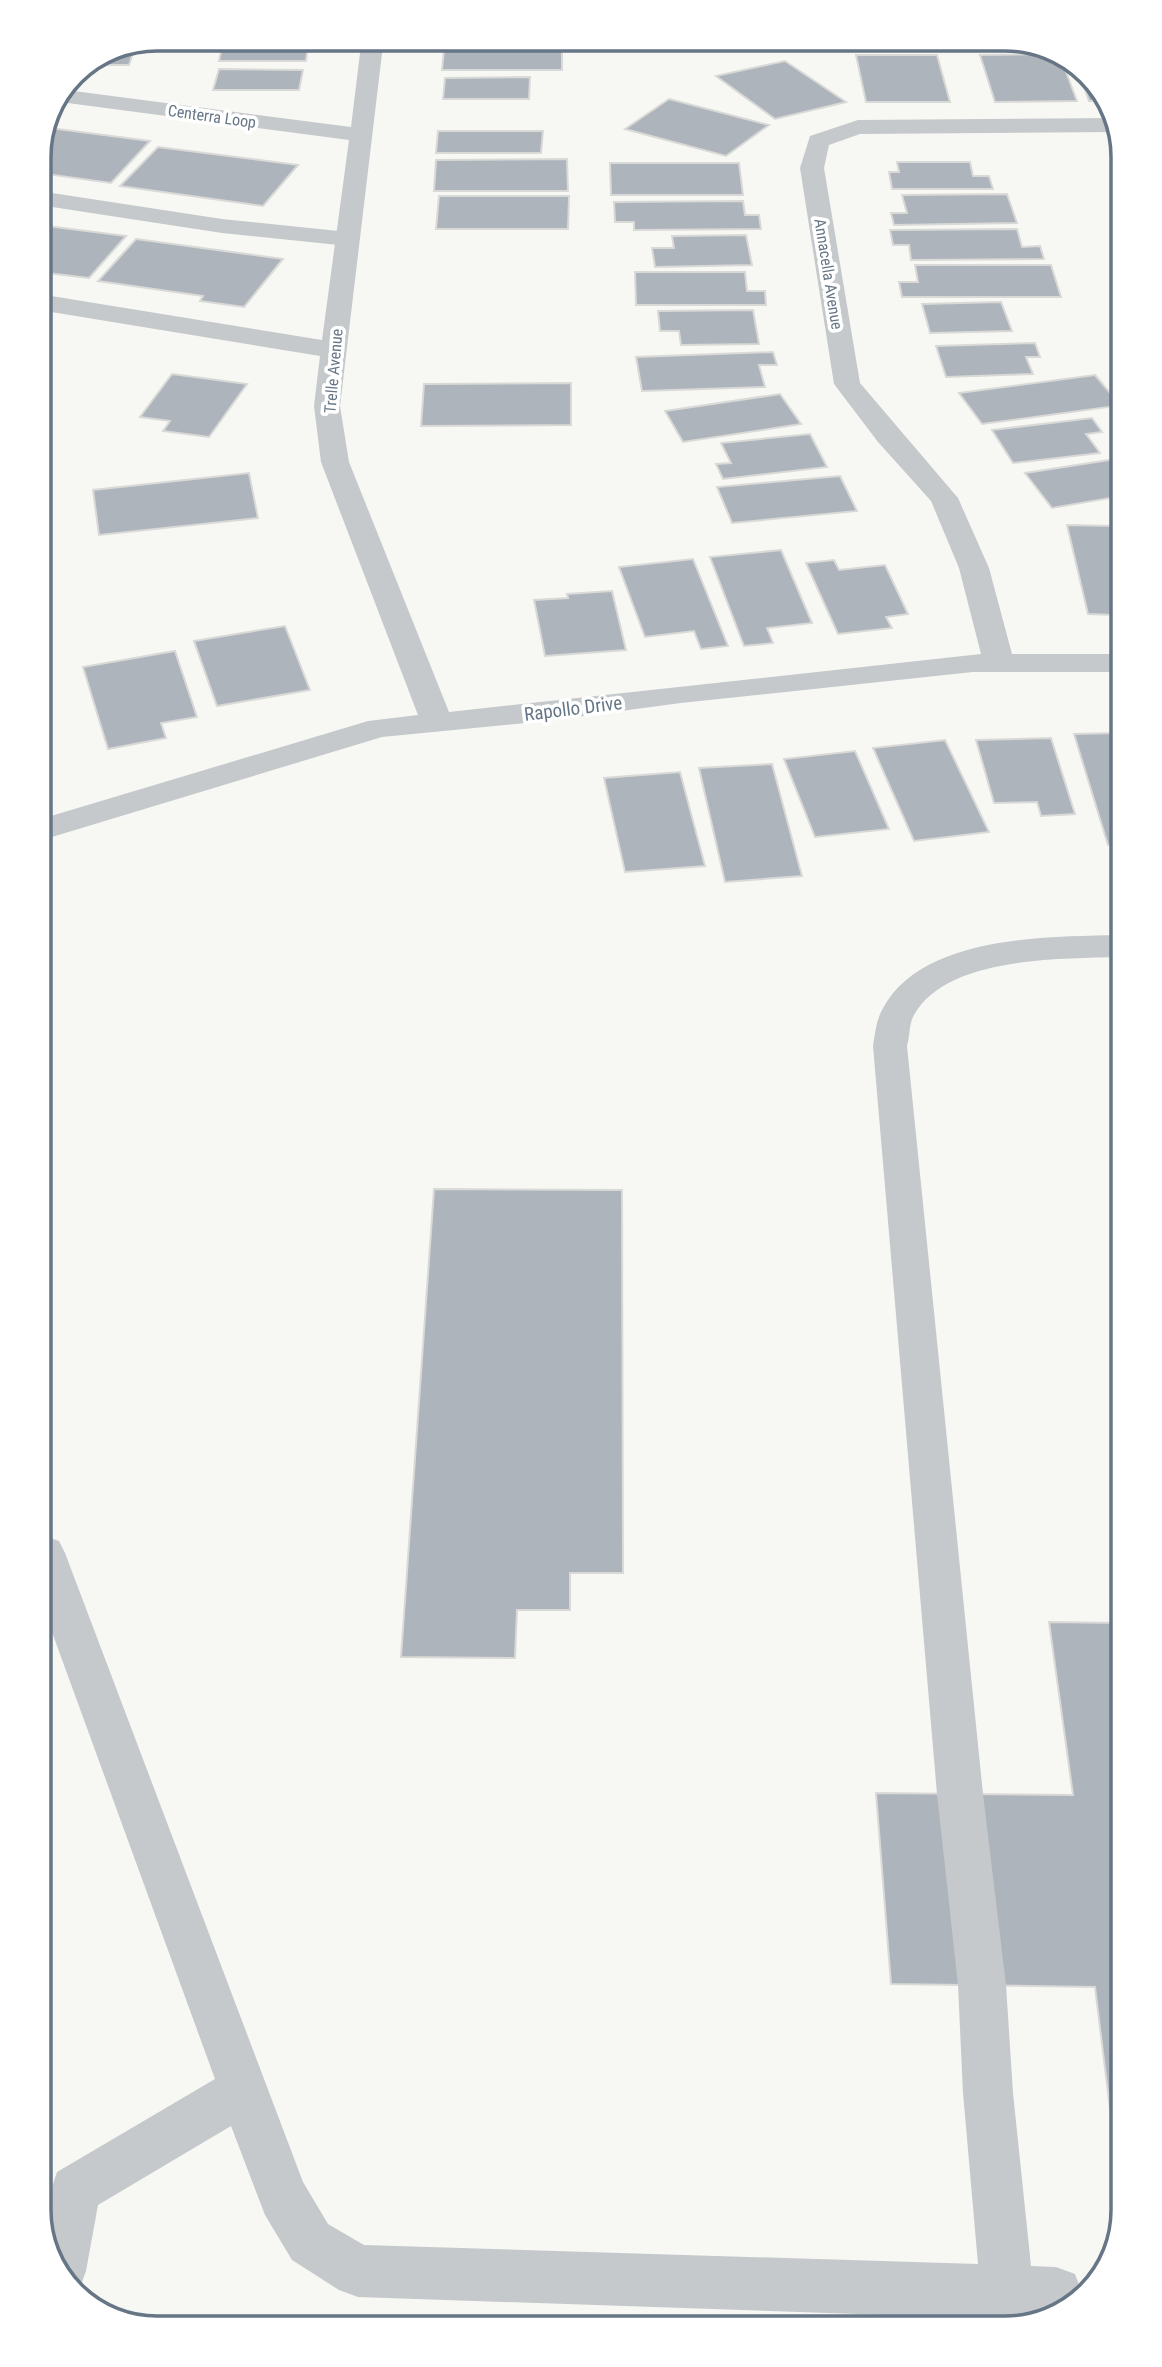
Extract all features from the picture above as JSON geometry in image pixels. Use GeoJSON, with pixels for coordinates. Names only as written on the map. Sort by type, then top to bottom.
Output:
{"type":"FeatureCollection","features":[{"type":"Feature","properties":{"kind":"street","name":"Trelle Avenue"},"geometry":{"type":"LineString","coordinates":[[371,51],[327,406],[335,461],[437,722]]}},
{"type":"Feature","properties":{"kind":"street","name":"Centerra Loop"},"geometry":{"type":"LineString","coordinates":[[70,97],[361,135]]}},
{"type":"Feature","properties":{"kind":"street","name":"Annacella Avenue"},"geometry":{"type":"LineString","coordinates":[[999,663],[974,568],[944,498],[888,436],[847,383],[812,168],[818,141],[858,127],[1106,125]]}},
{"type":"Feature","properties":{"kind":"street"},"geometry":{"type":"LineString","coordinates":[[51,304],[334,350]]}},
{"type":"Feature","properties":{"kind":"street","name":"Rapollo Drive"},"geometry":{"type":"LineString","coordinates":[[51,827],[379,728],[546,712],[681,694],[973,663],[1111,663]]}},
{"type":"Feature","properties":{"kind":"lane"},"geometry":{"type":"LineString","coordinates":[[51,200],[222,226],[348,239]]}},
{"type":"Feature","properties":{"kind":"lane"},"geometry":{"type":"LineString","coordinates":[[1007,2290],[988,2093],[982,1985],[960,1794],[890,1046],[898,1011],[926,980],[967,961],[1046,949],[1111,946]]}},
{"type":"Feature","properties":{"kind":"lane"},"geometry":{"type":"LineString","coordinates":[[51,1572],[283,2197],[310,2242],[358,2271],[1007,2290],[1056,2293],[1057,2303]]}},
{"type":"Feature","properties":{"kind":"lane"},"geometry":{"type":"LineString","coordinates":[[62,2258],[75,2190],[244,2090]]}},
{"type":"Feature","properties":{"kind":"building"},"geometry":{"type":"Polygon","coordinates":[[[221,51],[307,51],[306,61],[219,61],[221,51]]]}},
{"type":"Feature","properties":{"kind":"building"},"geometry":{"type":"Polygon","coordinates":[[[444,51],[562,51],[562,70],[442,70],[444,51]]]}},
{"type":"Feature","properties":{"kind":"building"},"geometry":{"type":"Polygon","coordinates":[[[133,54],[129,65],[105,65],[133,54]]]}},
{"type":"Feature","properties":{"kind":"building"},"geometry":{"type":"Polygon","coordinates":[[[1032,54],[1052,62],[1065,70],[1077,101],[995,102],[980,55],[1032,54]]]}},
{"type":"Feature","properties":{"kind":"building"},"geometry":{"type":"Polygon","coordinates":[[[856,55],[937,55],[950,102],[866,102],[856,55]]]}},
{"type":"Feature","properties":{"kind":"building"},"geometry":{"type":"Polygon","coordinates":[[[785,61],[846,102],[775,119],[716,76],[785,61]]]}},
{"type":"Feature","properties":{"kind":"building"},"geometry":{"type":"Polygon","coordinates":[[[219,69],[303,70],[299,90],[213,90],[219,69]]]}},
{"type":"Feature","properties":{"kind":"building"},"geometry":{"type":"Polygon","coordinates":[[[530,77],[529,99],[443,99],[445,78],[530,77]]]}},
{"type":"Feature","properties":{"kind":"building"},"geometry":{"type":"Polygon","coordinates":[[[1084,86],[1095,101],[1089,101],[1084,86]]]}},
{"type":"Feature","properties":{"kind":"building"},"geometry":{"type":"Polygon","coordinates":[[[669,99],[769,125],[726,156],[625,129],[669,99]]]}},
{"type":"Feature","properties":{"kind":"building"},"geometry":{"type":"Polygon","coordinates":[[[54,129],[150,141],[111,183],[51,175],[54,129]]]}},
{"type":"Feature","properties":{"kind":"building"},"geometry":{"type":"Polygon","coordinates":[[[438,131],[543,131],[541,153],[436,153],[438,131]]]}},
{"type":"Feature","properties":{"kind":"building"},"geometry":{"type":"Polygon","coordinates":[[[158,147],[298,165],[263,206],[120,186],[158,147]]]}},
{"type":"Feature","properties":{"kind":"building"},"geometry":{"type":"Polygon","coordinates":[[[567,159],[568,191],[434,191],[436,160],[567,159]]]}},
{"type":"Feature","properties":{"kind":"building"},"geometry":{"type":"Polygon","coordinates":[[[897,162],[970,162],[973,176],[989,176],[993,189],[892,189],[889,172],[899,172],[897,162]]]}},
{"type":"Feature","properties":{"kind":"building"},"geometry":{"type":"Polygon","coordinates":[[[610,163],[739,163],[743,195],[611,195],[610,163]]]}},
{"type":"Feature","properties":{"kind":"building"},"geometry":{"type":"Polygon","coordinates":[[[1007,194],[1017,223],[894,225],[891,213],[907,213],[902,195],[1007,194]]]}},
{"type":"Feature","properties":{"kind":"building"},"geometry":{"type":"Polygon","coordinates":[[[439,196],[569,196],[568,229],[436,229],[439,196]]]}},
{"type":"Feature","properties":{"kind":"building"},"geometry":{"type":"Polygon","coordinates":[[[743,201],[745,215],[759,215],[761,229],[634,230],[634,222],[615,222],[614,202],[743,201]]]}},
{"type":"Feature","properties":{"kind":"building"},"geometry":{"type":"Polygon","coordinates":[[[51,227],[126,236],[89,278],[51,273],[51,227]]]}},
{"type":"Feature","properties":{"kind":"building"},"geometry":{"type":"Polygon","coordinates":[[[1017,229],[1022,247],[1040,246],[1044,259],[911,260],[909,245],[893,245],[890,230],[1017,229]]]}},
{"type":"Feature","properties":{"kind":"building"},"geometry":{"type":"Polygon","coordinates":[[[746,235],[752,265],[655,267],[652,248],[674,248],[672,236],[746,235]]]}},
{"type":"Feature","properties":{"kind":"building"},"geometry":{"type":"Polygon","coordinates":[[[136,239],[283,259],[244,307],[200,301],[203,296],[98,281],[136,239]]]}},
{"type":"Feature","properties":{"kind":"building"},"geometry":{"type":"Polygon","coordinates":[[[915,265],[1051,265],[1061,297],[902,297],[899,282],[918,282],[915,265]]]}},
{"type":"Feature","properties":{"kind":"building"},"geometry":{"type":"Polygon","coordinates":[[[635,272],[745,272],[747,291],[765,291],[766,305],[636,305],[635,272]]]}},
{"type":"Feature","properties":{"kind":"building"},"geometry":{"type":"Polygon","coordinates":[[[1001,302],[1012,331],[930,333],[922,304],[1001,302]]]}},
{"type":"Feature","properties":{"kind":"building"},"geometry":{"type":"Polygon","coordinates":[[[753,310],[759,344],[681,345],[679,331],[660,331],[658,311],[753,310]]]}},
{"type":"Feature","properties":{"kind":"building"},"geometry":{"type":"Polygon","coordinates":[[[1035,343],[1040,357],[1026,357],[1033,374],[946,377],[936,346],[1035,343]]]}},
{"type":"Feature","properties":{"kind":"building"},"geometry":{"type":"Polygon","coordinates":[[[773,352],[777,365],[759,365],[765,387],[642,391],[636,357],[773,352]]]}},
{"type":"Feature","properties":{"kind":"building"},"geometry":{"type":"Polygon","coordinates":[[[172,374],[247,384],[209,437],[163,431],[170,421],[140,417],[172,374]]]}},
{"type":"Feature","properties":{"kind":"building"},"geometry":{"type":"Polygon","coordinates":[[[1095,375],[1111,394],[1111,407],[982,424],[959,393],[1095,375]]]}},
{"type":"Feature","properties":{"kind":"building"},"geometry":{"type":"Polygon","coordinates":[[[571,383],[571,425],[421,426],[424,384],[571,383]]]}},
{"type":"Feature","properties":{"kind":"building"},"geometry":{"type":"Polygon","coordinates":[[[780,394],[801,424],[683,442],[665,411],[780,394]]]}},
{"type":"Feature","properties":{"kind":"building"},"geometry":{"type":"Polygon","coordinates":[[[1092,418],[1102,432],[1086,434],[1100,453],[1013,463],[992,430],[1092,418]]]}},
{"type":"Feature","properties":{"kind":"building"},"geometry":{"type":"Polygon","coordinates":[[[810,434],[827,467],[723,479],[716,464],[731,463],[721,443],[810,434]]]}},
{"type":"Feature","properties":{"kind":"building"},"geometry":{"type":"Polygon","coordinates":[[[1111,460],[1111,498],[1052,508],[1025,473],[1111,460]]]}},
{"type":"Feature","properties":{"kind":"building"},"geometry":{"type":"Polygon","coordinates":[[[249,473],[258,518],[99,535],[93,490],[249,473]]]}},
{"type":"Feature","properties":{"kind":"building"},"geometry":{"type":"Polygon","coordinates":[[[840,476],[857,511],[732,523],[717,487],[840,476]]]}},
{"type":"Feature","properties":{"kind":"building"},"geometry":{"type":"Polygon","coordinates":[[[1067,525],[1111,526],[1111,615],[1088,614],[1067,525]]]}},
{"type":"Feature","properties":{"kind":"building"},"geometry":{"type":"Polygon","coordinates":[[[781,550],[812,623],[767,628],[773,643],[744,646],[710,557],[781,550]]]}},
{"type":"Feature","properties":{"kind":"building"},"geometry":{"type":"Polygon","coordinates":[[[693,559],[728,646],[701,649],[694,631],[645,637],[619,567],[693,559]]]}},
{"type":"Feature","properties":{"kind":"building"},"geometry":{"type":"Polygon","coordinates":[[[834,560],[839,570],[885,565],[908,614],[886,617],[892,628],[838,634],[806,563],[834,560]]]}},
{"type":"Feature","properties":{"kind":"building"},"geometry":{"type":"Polygon","coordinates":[[[612,591],[626,650],[545,656],[534,600],[568,598],[567,594],[612,591]]]}},
{"type":"Feature","properties":{"kind":"building"},"geometry":{"type":"Polygon","coordinates":[[[285,626],[310,690],[217,706],[194,641],[285,626]]]}},
{"type":"Feature","properties":{"kind":"building"},"geometry":{"type":"Polygon","coordinates":[[[175,651],[197,717],[161,723],[166,738],[108,749],[83,667],[175,651]]]}},
{"type":"Feature","properties":{"kind":"building"},"geometry":{"type":"Polygon","coordinates":[[[1111,733],[1111,845],[1108,845],[1074,734],[1111,733]]]}},
{"type":"Feature","properties":{"kind":"building"},"geometry":{"type":"Polygon","coordinates":[[[1051,738],[1075,814],[1041,816],[1037,802],[994,803],[976,740],[1051,738]]]}},
{"type":"Feature","properties":{"kind":"building"},"geometry":{"type":"Polygon","coordinates":[[[945,740],[989,832],[914,841],[873,748],[945,740]]]}},
{"type":"Feature","properties":{"kind":"building"},"geometry":{"type":"Polygon","coordinates":[[[855,751],[889,829],[815,837],[784,759],[855,751]]]}},
{"type":"Feature","properties":{"kind":"building"},"geometry":{"type":"Polygon","coordinates":[[[772,764],[802,876],[725,882],[699,768],[772,764]]]}},
{"type":"Feature","properties":{"kind":"building"},"geometry":{"type":"Polygon","coordinates":[[[680,772],[705,866],[625,872],[604,778],[680,772]]]}},
{"type":"Feature","properties":{"kind":"building"},"geometry":{"type":"Polygon","coordinates":[[[434,1189],[622,1190],[623,1573],[570,1573],[570,1610],[517,1610],[515,1658],[401,1657],[434,1189]]]}},
{"type":"Feature","properties":{"kind":"building"},"geometry":{"type":"Polygon","coordinates":[[[1049,1622],[1111,1623],[1111,2109],[1095,1987],[891,1984],[876,1793],[1073,1795],[1049,1622]]]}}]}
